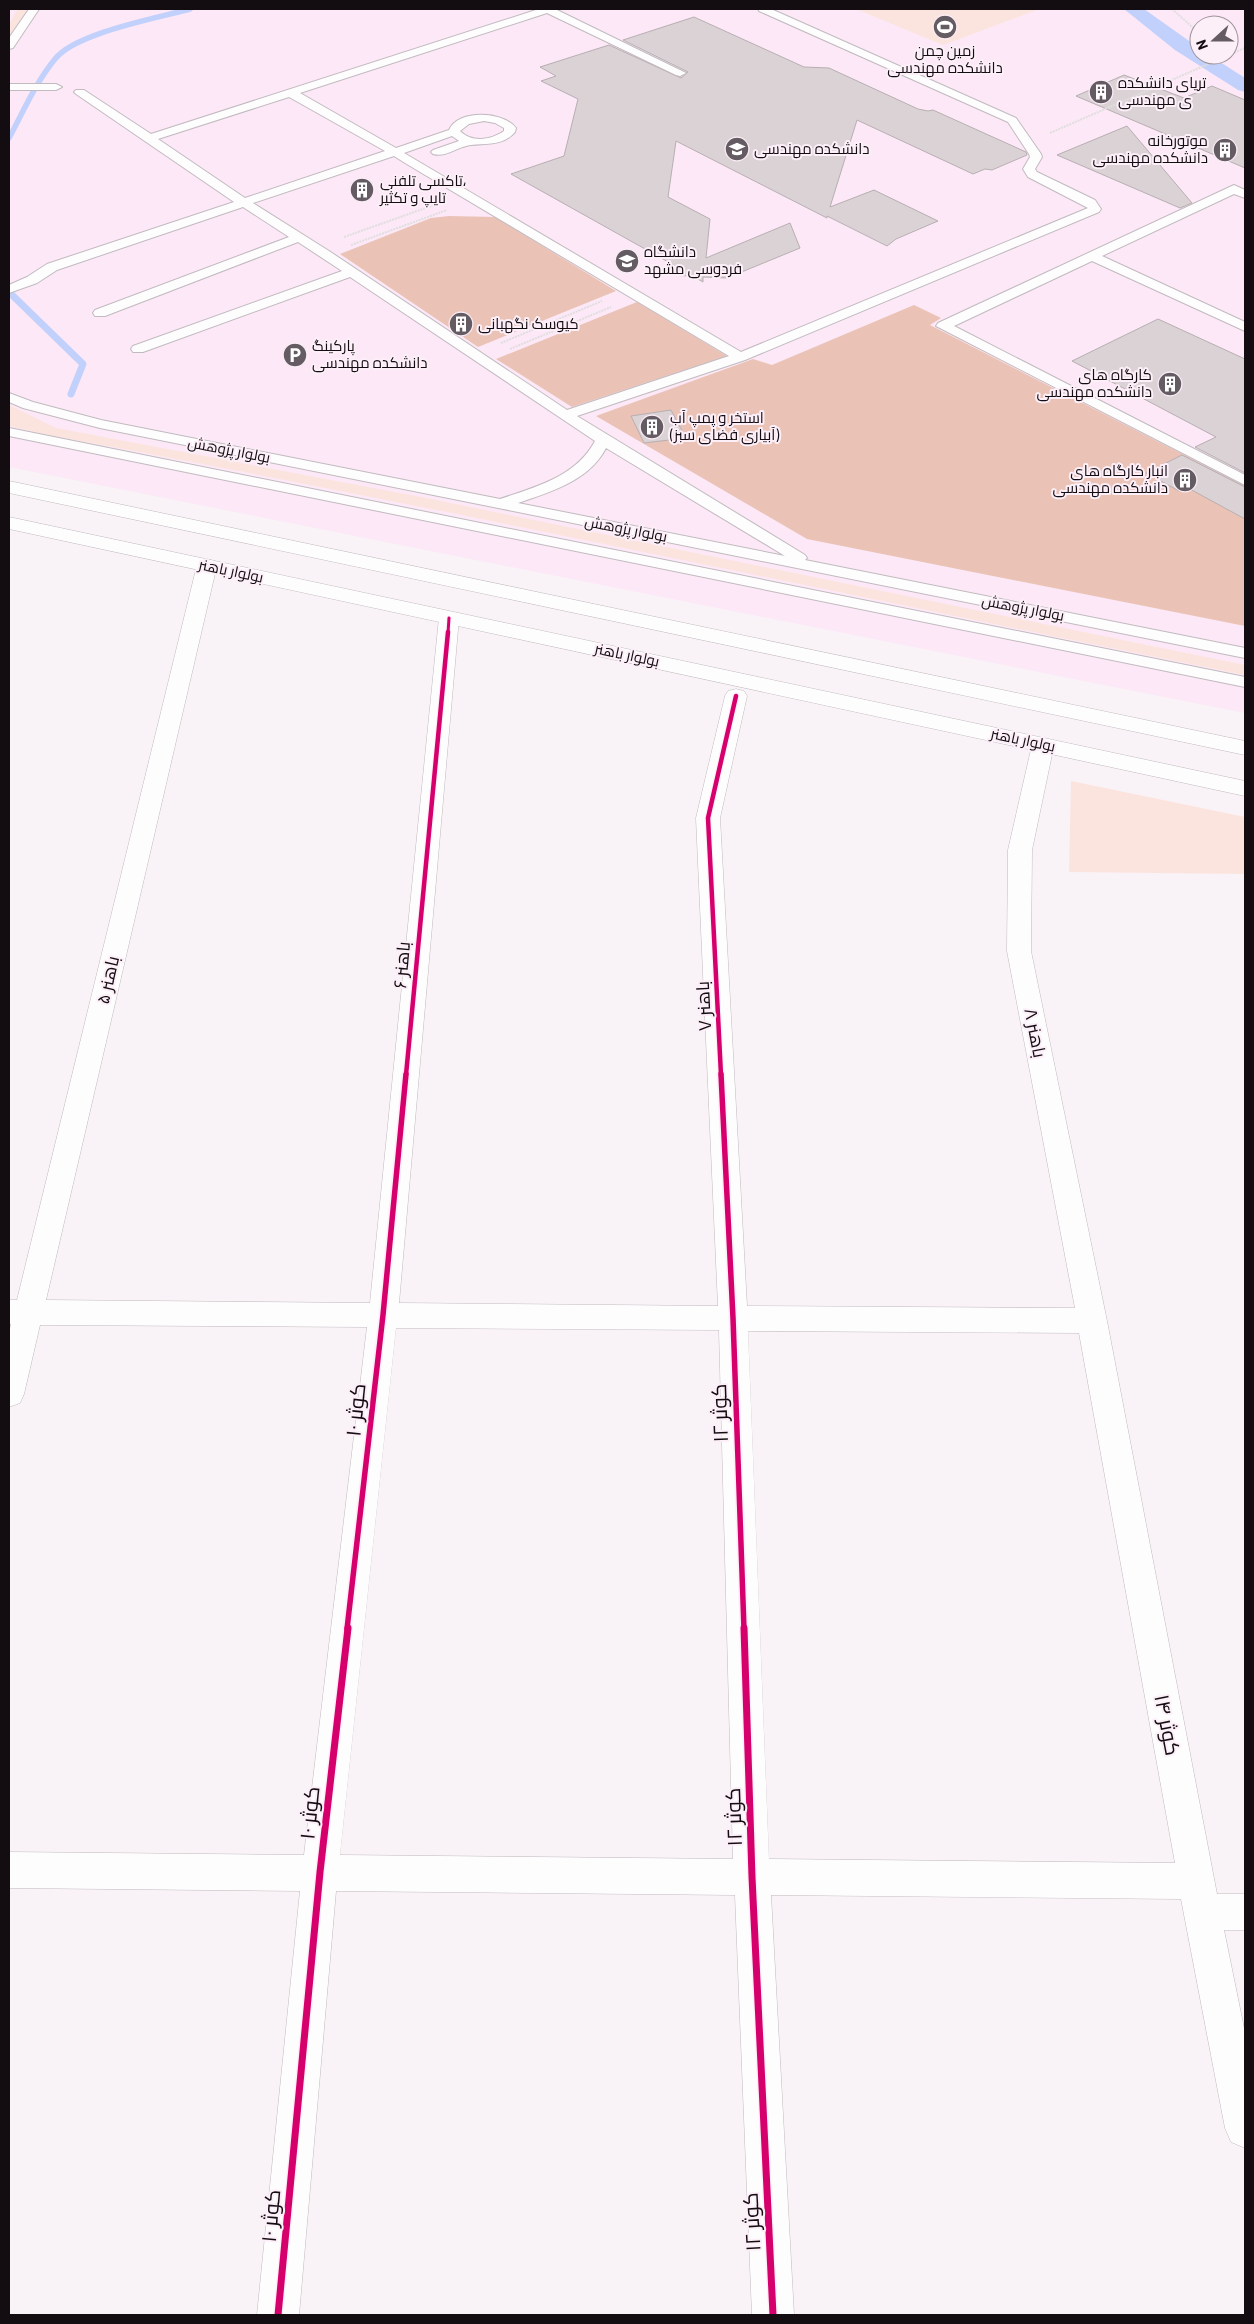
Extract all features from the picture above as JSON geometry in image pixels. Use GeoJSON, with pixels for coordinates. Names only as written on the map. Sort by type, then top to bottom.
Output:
{"type":"FeatureCollection","features":[{"type":"Feature","properties":{"kind":"street"},"geometry":{"type":"LineString","coordinates":[[9,487],[1245,748]]}},
{"type":"Feature","properties":{"kind":"street","name":"بولوار باهنر"},"geometry":{"type":"LineString","coordinates":[[9,523],[1245,789]]}},
{"type":"Feature","properties":{"kind":"street","name":"باهنر ۵"},"geometry":{"type":"LineString","coordinates":[[9,1394],[19,1312],[207,565]]}},
{"type":"Feature","properties":{"kind":"street"},"geometry":{"type":"LineString","coordinates":[[566,642],[587,609]]}},
{"type":"Feature","properties":{"kind":"street","name":"باهنر ۶"},"geometry":{"type":"LineString","coordinates":[[383,1315],[450,618]]}},
{"type":"Feature","properties":{"kind":"street","name":"باهنر ۷"},"geometry":{"type":"LineString","coordinates":[[733,1318],[708,818],[736,696]]}},
{"type":"Feature","properties":{"kind":"street","name":"باهنر ۸"},"geometry":{"type":"LineString","coordinates":[[1043,745],[1020,850],[1019,951],[1092,1321]]}},
{"type":"Feature","properties":{"kind":"street"},"geometry":{"type":"LineString","coordinates":[[19,1312],[1092,1321]]}},
{"type":"Feature","properties":{"kind":"street","name":"کوثر ۱۰"},"geometry":{"type":"LineString","coordinates":[[278,2315],[320,1872],[383,1315]]}},
{"type":"Feature","properties":{"kind":"street","name":"کوثر ۱۲"},"geometry":{"type":"LineString","coordinates":[[733,1318],[752,1877],[773,2315]]}},
{"type":"Feature","properties":{"kind":"street","name":"کوثر ۱۴"},"geometry":{"type":"LineString","coordinates":[[1092,1321],[1199,1897],[1245,2128]]}},
{"type":"Feature","properties":{"kind":"street"},"geometry":{"type":"LineString","coordinates":[[9,1870],[752,1877],[1199,1897],[1245,1912]]}},
{"type":"Feature","properties":{"kind":"lane"},"geometry":{"type":"LineString","coordinates":[[9,46],[34,9]]}},
{"type":"Feature","properties":{"kind":"lane"},"geometry":{"type":"LineString","coordinates":[[150,138],[548,9],[680,73]]}},
{"type":"Feature","properties":{"kind":"lane"},"geometry":{"type":"LineString","coordinates":[[566,415],[740,357],[1095,209],[1091,203],[1032,174],[1029,170],[1036,157],[1036,153],[1012,120],[763,9]]}},
{"type":"Feature","properties":{"kind":"lane"},"geometry":{"type":"LineString","coordinates":[[14,87],[56,87]]}},
{"type":"Feature","properties":{"kind":"lane"},"geometry":{"type":"LineString","coordinates":[[80,92],[603,440],[814,566]]}},
{"type":"Feature","properties":{"kind":"lane"},"geometry":{"type":"LineString","coordinates":[[291,93],[409,160],[740,357]]}},
{"type":"Feature","properties":{"kind":"lane"},"geometry":{"type":"LineString","coordinates":[[9,289],[32,280],[52,267],[454,132],[455,128],[466,121],[484,118],[501,121],[510,128],[505,136],[498,139],[471,141],[365,176]]}},
{"type":"Feature","properties":{"kind":"lane"},"geometry":{"type":"LineString","coordinates":[[454,132],[463,139],[471,141]]}},
{"type":"Feature","properties":{"kind":"lane"},"geometry":{"type":"LineString","coordinates":[[1245,194],[1234,189],[943,326],[1245,481]]}},
{"type":"Feature","properties":{"kind":"lane"},"geometry":{"type":"LineString","coordinates":[[239,218],[276,206]]}},
{"type":"Feature","properties":{"kind":"lane"},"geometry":{"type":"LineString","coordinates":[[100,313],[298,238]]}},
{"type":"Feature","properties":{"kind":"lane"},"geometry":{"type":"LineString","coordinates":[[1092,256],[1245,327]]}},
{"type":"Feature","properties":{"kind":"lane"},"geometry":{"type":"LineString","coordinates":[[138,349],[351,272]]}},
{"type":"Feature","properties":{"kind":"lane"},"geometry":{"type":"LineString","coordinates":[[32,280],[56,279]]}},
{"type":"Feature","properties":{"kind":"lane","name":"بولوار پژوهش"},"geometry":{"type":"LineString","coordinates":[[9,397],[100,424],[1245,652]]}},
{"type":"Feature","properties":{"kind":"lane","name":"بولوار پژوهش"},"geometry":{"type":"LineString","coordinates":[[9,432],[1245,682]]}},
{"type":"Feature","properties":{"kind":"lane"},"geometry":{"type":"LineString","coordinates":[[500,504],[550,487],[584,468],[601,448],[603,440]]}},
{"type":"Feature","properties":{"kind":"path"},"geometry":{"type":"LineString","coordinates":[[1172,9],[1189,24]]}},
{"type":"Feature","properties":{"kind":"path"},"geometry":{"type":"LineString","coordinates":[[1027,143],[1204,65]]}},
{"type":"Feature","properties":{"kind":"path"},"geometry":{"type":"LineString","coordinates":[[320,251],[469,197]]}},
{"type":"Feature","properties":{"kind":"path"},"geometry":{"type":"LineString","coordinates":[[320,251],[469,197]]}},
{"type":"Feature","properties":{"kind":"path"},"geometry":{"type":"LineString","coordinates":[[478,357],[633,293]]}},
{"type":"Feature","properties":{"kind":"path"},"geometry":{"type":"LineString","coordinates":[[478,357],[633,293]]}},
{"type":"Feature","properties":{"kind":"shaded area","name":"دانشگاه فردوسی مشهد"},"geometry":{"type":"Polygon","coordinates":[[[9,9],[1245,9],[1245,713],[9,467],[9,9]]]}},
{"type":"Feature","properties":{"kind":"shaded area"},"geometry":{"type":"Polygon","coordinates":[[[18,9],[29,9],[9,39],[9,24],[18,9]]]}},
{"type":"Feature","properties":{"kind":"shaded area","name":"زمین چمن دانشکده مهندسی"},"geometry":{"type":"Polygon","coordinates":[[[856,9],[1039,9],[943,45],[856,9]]]}},
{"type":"Feature","properties":{"kind":"shaded area"},"geometry":{"type":"Polygon","coordinates":[[[449,216],[495,217],[616,291],[478,347],[340,254],[431,218],[449,216]]]}},
{"type":"Feature","properties":{"kind":"shaded area"},"geometry":{"type":"Polygon","coordinates":[[[637,302],[727,356],[572,407],[496,359],[637,302]]]}},
{"type":"Feature","properties":{"kind":"shaded area"},"geometry":{"type":"Polygon","coordinates":[[[914,305],[941,318],[930,325],[1245,486],[1245,626],[807,539],[596,416],[753,359],[772,365],[914,305]]]}},
{"type":"Feature","properties":{"kind":"shaded area"},"geometry":{"type":"Polygon","coordinates":[[[9,405],[56,428],[426,498],[1245,665],[1245,675],[498,522],[49,435],[9,426],[9,405]]]}},
{"type":"Feature","properties":{"kind":"shaded area"},"geometry":{"type":"Polygon","coordinates":[[[1071,781],[1245,817],[1245,874],[1069,872],[1071,781]]]}},
{"type":"Feature","properties":{"kind":"building","name":"دانشکده مهندسی"},"geometry":{"type":"Polygon","coordinates":[[[694,17],[804,67],[829,68],[918,109],[933,110],[1026,152],[1027,155],[992,170],[985,169],[973,174],[857,120],[830,207],[874,190],[938,221],[896,239],[887,246],[827,216],[827,218],[676,141],[668,197],[710,219],[706,258],[790,223],[800,248],[727,278],[703,277],[703,282],[693,276],[662,275],[679,268],[511,174],[564,156],[578,99],[541,81],[556,76],[540,67],[609,45],[681,78],[688,72],[623,40],[694,17]]]}},
{"type":"Feature","properties":{"kind":"building"},"geometry":{"type":"Polygon","coordinates":[[[1124,75],[1184,98],[1212,86],[1245,100],[1245,168],[1076,96],[1124,75]]]}},
{"type":"Feature","properties":{"kind":"building"},"geometry":{"type":"Polygon","coordinates":[[[1127,126],[1192,203],[1180,208],[1057,155],[1127,126]]]}},
{"type":"Feature","properties":{"kind":"building","name":"کارگاه های دانشکده مهندسی"},"geometry":{"type":"Polygon","coordinates":[[[1158,319],[1245,359],[1245,473],[1195,447],[1216,437],[1072,361],[1158,319]]]}},
{"type":"Feature","properties":{"kind":"building","name":"استخر و پمپ آب (آبیاری فضای سبز)"},"geometry":{"type":"Polygon","coordinates":[[[671,410],[686,438],[644,443],[631,416],[671,410]]]}},
{"type":"Feature","properties":{"kind":"building","name":"انبار کارگاه های دانشکده مهندسی"},"geometry":{"type":"Polygon","coordinates":[[[1182,455],[1245,487],[1245,519],[1188,488],[1179,491],[1146,473],[1182,455]]]}},
{"type":"Feature","properties":{"kind":"waterway"},"geometry":{"type":"LineString","coordinates":[[9,138],[42,77],[55,59],[65,50],[80,41],[98,34],[190,9]]}},
{"type":"Feature","properties":{"kind":"waterway"},"geometry":{"type":"LineString","coordinates":[[1133,9],[1182,46],[1245,86]]}},
{"type":"Feature","properties":{"kind":"waterway"},"geometry":{"type":"LineString","coordinates":[[10,293],[83,364],[71,394]]}},
{"type":"Feature","properties":{"kind":"cycle path"},"geometry":{"type":"LineString","coordinates":[[278,2315],[320,1872],[383,1315],[449,618]]}},
{"type":"Feature","properties":{"kind":"cycle path"},"geometry":{"type":"LineString","coordinates":[[736,696],[708,818],[733,1318],[752,1877],[773,2315]]}},
{"type":"Feature","properties":{"kind":"place","name":"زمین چمن دانشکده مهندسی"},"geometry":{"type":"Point","coordinates":[945,27]}},
{"type":"Feature","properties":{"kind":"place","name":"تریای دانشکده ی مهندسی"},"geometry":{"type":"Point","coordinates":[1101,92]}},
{"type":"Feature","properties":{"kind":"place","name":"دانشکده مهندسی"},"geometry":{"type":"Point","coordinates":[737,149]}},
{"type":"Feature","properties":{"kind":"place","name":"موتورخانه دانشکده مهندسی"},"geometry":{"type":"Point","coordinates":[1225,150]}},
{"type":"Feature","properties":{"kind":"place","name":"تاکسی تلفنی، تایپ و تکثیر"},"geometry":{"type":"Point","coordinates":[362,190]}},
{"type":"Feature","properties":{"kind":"place","name":"دانشگاه فردوسی مشهد"},"geometry":{"type":"Point","coordinates":[627,261]}},
{"type":"Feature","properties":{"kind":"place","name":"کیوسک نگهبانی"},"geometry":{"type":"Point","coordinates":[461,324]}},
{"type":"Feature","properties":{"kind":"place","name":"پارکینگ دانشکده مهندسی"},"geometry":{"type":"Point","coordinates":[295,355]}},
{"type":"Feature","properties":{"kind":"place","name":"کارگاه های دانشکده مهندسی"},"geometry":{"type":"Point","coordinates":[1170,384]}},
{"type":"Feature","properties":{"kind":"place","name":"استخر و پمپ آب (آبیاری فضای سبز)"},"geometry":{"type":"Point","coordinates":[652,427]}},
{"type":"Feature","properties":{"kind":"place","name":"انبار کارگاه های دانشکده مهندسی"},"geometry":{"type":"Point","coordinates":[1185,480]}}]}
